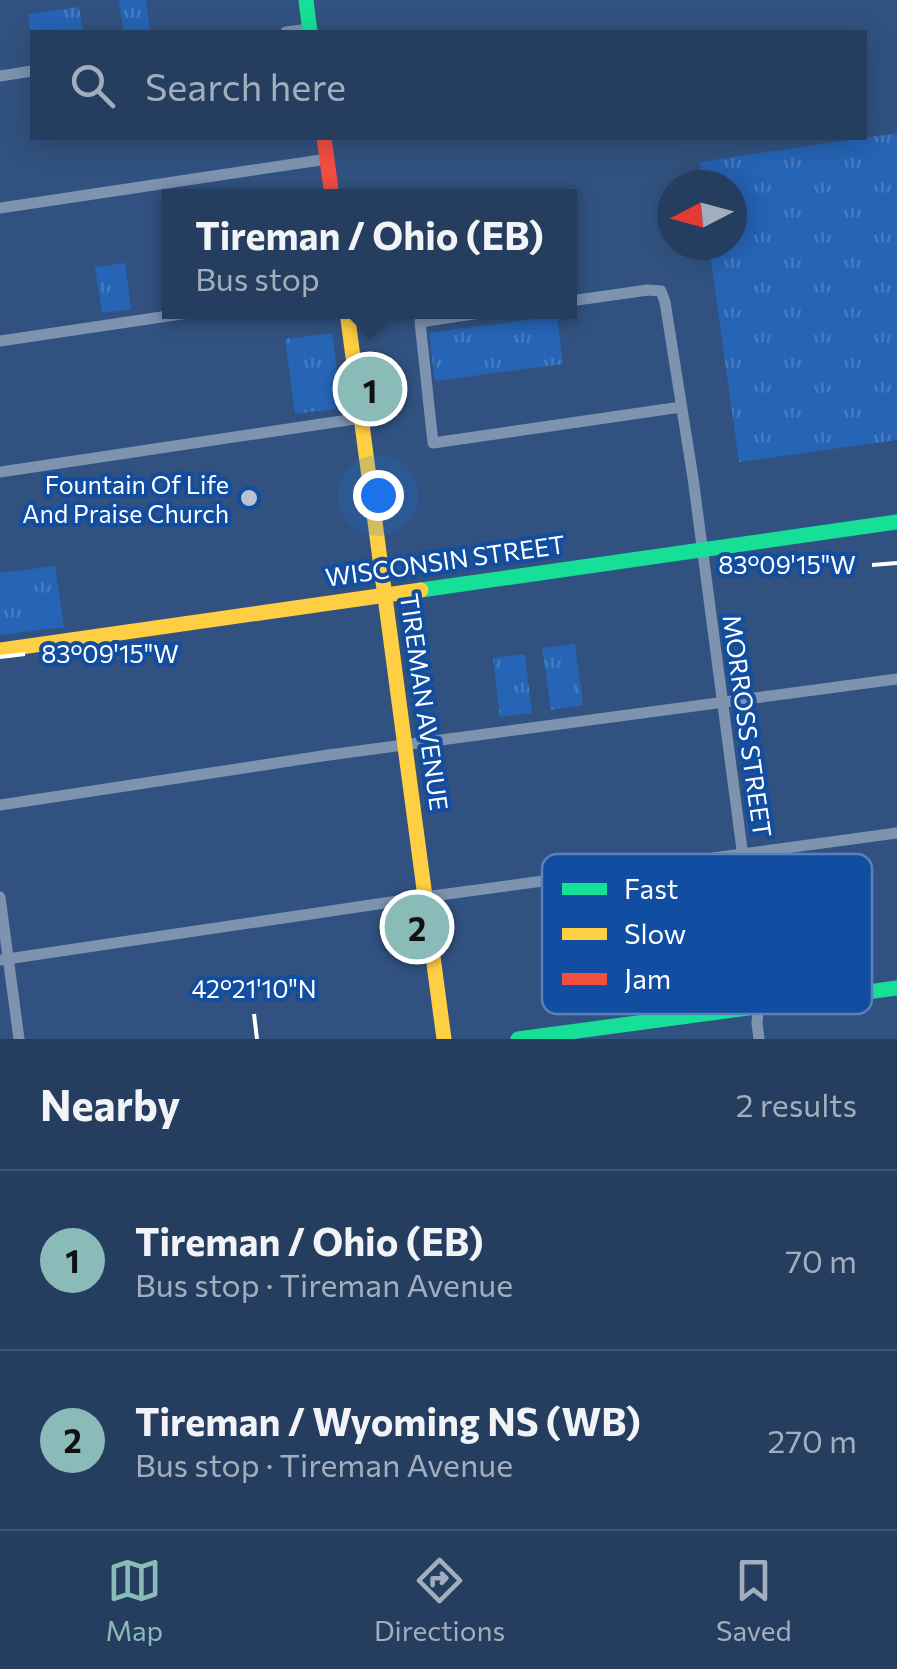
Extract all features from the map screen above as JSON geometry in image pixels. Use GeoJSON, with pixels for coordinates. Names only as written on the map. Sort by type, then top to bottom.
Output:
{"type":"FeatureCollection","features":[{"type":"Feature","properties":{"kind":"street"},"geometry":{"type":"LineString","coordinates":[[306,0],[310,30]]}},
{"type":"Feature","properties":{"kind":"street"},"geometry":{"type":"LineString","coordinates":[[0,76],[30,70]]}},
{"type":"Feature","properties":{"kind":"street"},"geometry":{"type":"LineString","coordinates":[[324,140],[331,189]]}},
{"type":"Feature","properties":{"kind":"street"},"geometry":{"type":"LineString","coordinates":[[0,208],[327,159]]}},
{"type":"Feature","properties":{"kind":"street","name":"MORROSS STREET"},"geometry":{"type":"LineString","coordinates":[[577,299],[661,291],[666,302],[743,854]]}},
{"type":"Feature","properties":{"kind":"street"},"geometry":{"type":"LineString","coordinates":[[0,341],[162,317]]}},
{"type":"Feature","properties":{"kind":"street","name":"TIREMAN AVENUE"},"geometry":{"type":"LineString","coordinates":[[349,319],[444,1039]]}},
{"type":"Feature","properties":{"kind":"street"},"geometry":{"type":"LineString","coordinates":[[440,319],[420,322],[433,442],[681,408]]}},
{"type":"Feature","properties":{"kind":"street"},"geometry":{"type":"LineString","coordinates":[[0,472],[362,418]]}},
{"type":"Feature","properties":{"kind":"street","name":"WISCONSIN STREET"},"geometry":{"type":"LineString","coordinates":[[0,650],[897,522]]}},
{"type":"Feature","properties":{"kind":"street"},"geometry":{"type":"LineString","coordinates":[[0,805],[405,745],[897,679]]}},
{"type":"Feature","properties":{"kind":"street"},"geometry":{"type":"LineString","coordinates":[[743,854],[897,833]]}},
{"type":"Feature","properties":{"kind":"street"},"geometry":{"type":"LineString","coordinates":[[4,960],[542,881]]}},
{"type":"Feature","properties":{"kind":"street"},"geometry":{"type":"LineString","coordinates":[[0,897],[4,960],[19,1039]]}},
{"type":"Feature","properties":{"kind":"street"},"geometry":{"type":"LineString","coordinates":[[872,991],[897,988]]}},
{"type":"Feature","properties":{"kind":"street"},"geometry":{"type":"LineString","coordinates":[[518,1039],[700,1014]]}},
{"type":"Feature","properties":{"kind":"street","name":"MORROSS STREET"},"geometry":{"type":"LineString","coordinates":[[758,1014],[759,1039]]}},
{"type":"Feature","properties":{"kind":"green space"},"geometry":{"type":"Polygon","coordinates":[[[119,0],[146,0],[150,30],[124,30],[119,0]]]}},
{"type":"Feature","properties":{"kind":"green space"},"geometry":{"type":"Polygon","coordinates":[[[79,7],[83,30],[30,30],[28,14],[79,7]]]}},
{"type":"Feature","properties":{"kind":"green space"},"geometry":{"type":"Polygon","coordinates":[[[897,133],[897,440],[739,462],[711,260],[747,260],[747,170],[701,170],[700,162],[897,133]]]}},
{"type":"Feature","properties":{"kind":"green space"},"geometry":{"type":"Polygon","coordinates":[[[125,263],[131,309],[102,313],[95,267],[125,263]]]}},
{"type":"Feature","properties":{"kind":"green space"},"geometry":{"type":"Polygon","coordinates":[[[557,319],[563,364],[435,381],[429,333],[557,319]]]}},
{"type":"Feature","properties":{"kind":"green space"},"geometry":{"type":"Polygon","coordinates":[[[332,333],[342,408],[295,414],[285,339],[332,333]]]}},
{"type":"Feature","properties":{"kind":"green space"},"geometry":{"type":"Polygon","coordinates":[[[55,566],[64,627],[0,635],[0,573],[55,566]]]}},
{"type":"Feature","properties":{"kind":"green space"},"geometry":{"type":"Polygon","coordinates":[[[575,644],[583,705],[551,710],[542,648],[575,644]]]}},
{"type":"Feature","properties":{"kind":"green space"},"geometry":{"type":"Polygon","coordinates":[[[525,654],[532,713],[500,717],[493,658],[525,654]]]}},
{"type":"Feature","properties":{"kind":"traffic: fast"},"geometry":{"type":"LineString","coordinates":[[306,0],[310,30]]}},
{"type":"Feature","properties":{"kind":"traffic: fast"},"geometry":{"type":"LineString","coordinates":[[421,590],[897,522]]}},
{"type":"Feature","properties":{"kind":"traffic: fast"},"geometry":{"type":"LineString","coordinates":[[872,991],[897,988]]}},
{"type":"Feature","properties":{"kind":"traffic: fast"},"geometry":{"type":"LineString","coordinates":[[518,1039],[704,1014]]}},
{"type":"Feature","properties":{"kind":"traffic: slow"},"geometry":{"type":"LineString","coordinates":[[348,319],[444,1039]]}},
{"type":"Feature","properties":{"kind":"traffic: slow"},"geometry":{"type":"LineString","coordinates":[[0,650],[421,590]]}},
{"type":"Feature","properties":{"kind":"traffic: jam"},"geometry":{"type":"LineString","coordinates":[[324,140],[331,189]]}},
{"type":"Feature","properties":{"kind":"place","name":"Tireman / Ohio (EB)"},"geometry":{"type":"Point","coordinates":[370,389]}},
{"type":"Feature","properties":{"kind":"place","name":"Fountain Of Life And Praise Church"},"geometry":{"type":"Point","coordinates":[249,498]}},
{"type":"Feature","properties":{"kind":"place","name":"Tireman / Wyoming NS (WB)"},"geometry":{"type":"Point","coordinates":[417,927]}}]}
